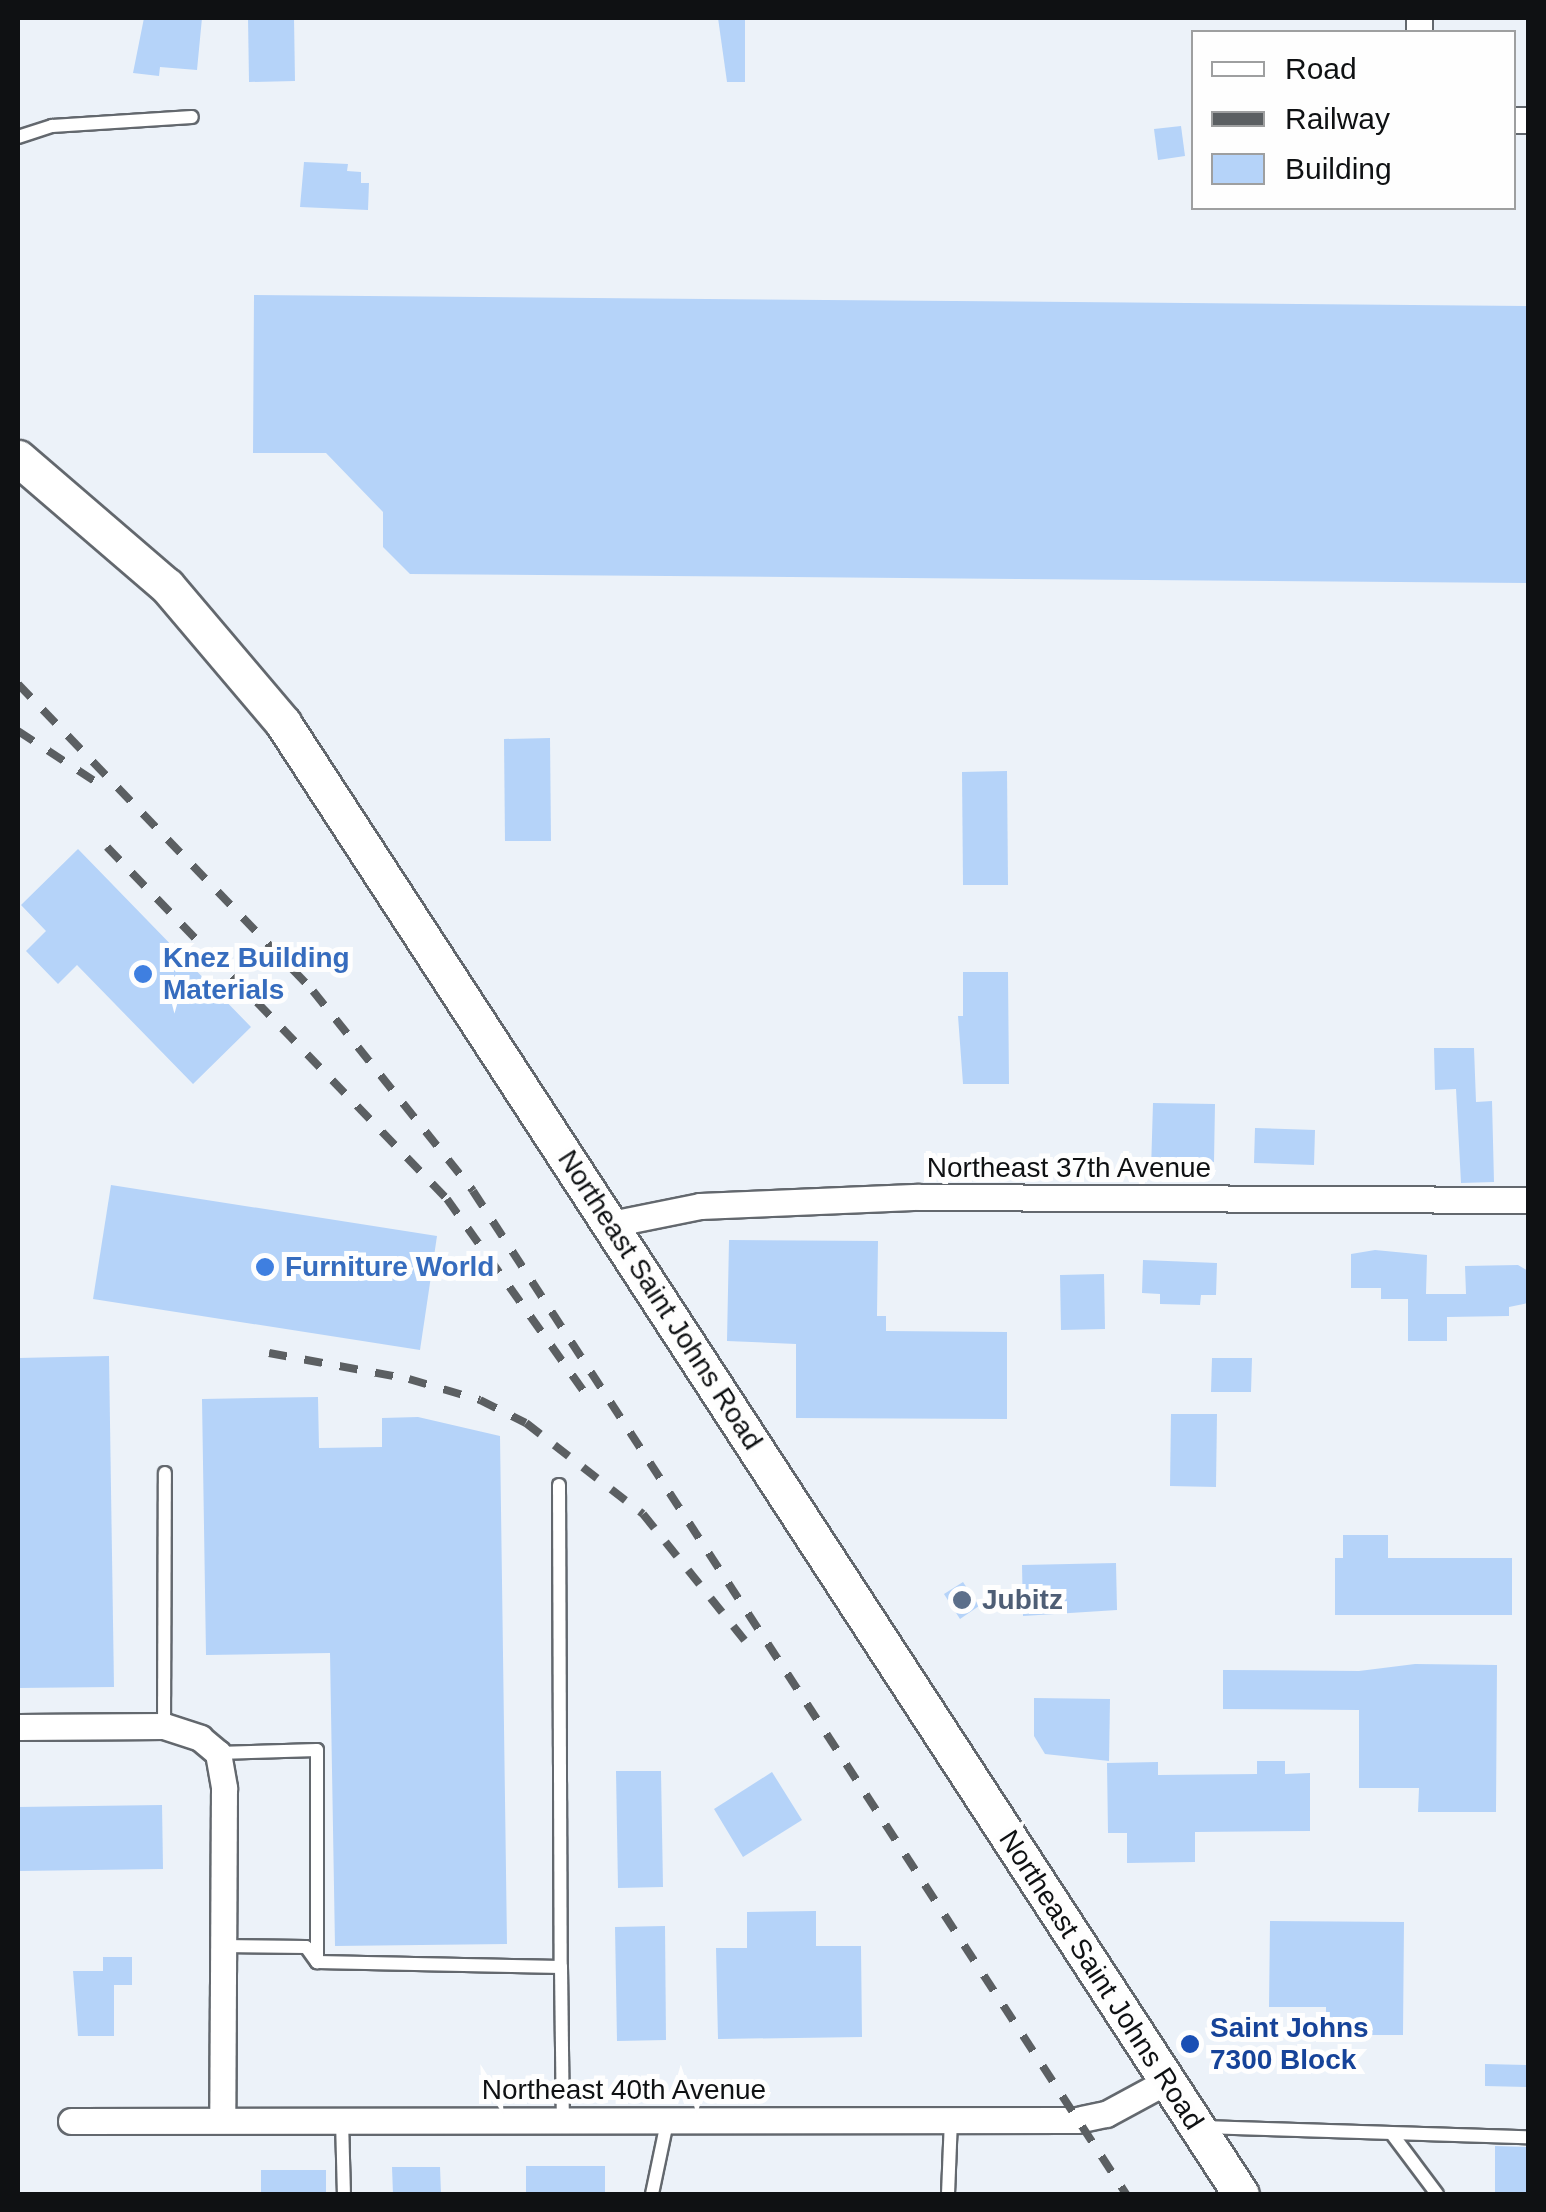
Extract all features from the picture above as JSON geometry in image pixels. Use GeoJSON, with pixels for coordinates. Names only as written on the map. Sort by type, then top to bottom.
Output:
{"type":"FeatureCollection","features":[{"type":"Feature","properties":{"kind":"main road","name":"Northeast Saint Johns Road"},"geometry":{"type":"LineString","coordinates":[[18,458],[166,586],[282,723],[1240,2194]]}},
{"type":"Feature","properties":{"kind":"street","name":"Northeast 37th Avenue"},"geometry":{"type":"LineString","coordinates":[[610,1224],[700,1206],[919,1197],[1528,1200]]}},
{"type":"Feature","properties":{"kind":"street"},"geometry":{"type":"LineString","coordinates":[[18,1728],[164,1726],[200,1738],[218,1753],[224,1788],[222,2120]]}},
{"type":"Feature","properties":{"kind":"street","name":"Northeast 40th Avenue"},"geometry":{"type":"LineString","coordinates":[[72,2121],[1096,2118],[1166,2081]]}},
{"type":"Feature","properties":{"kind":"lane"},"geometry":{"type":"LineString","coordinates":[[18,137],[52,126],[192,117]]}},
{"type":"Feature","properties":{"kind":"lane"},"geometry":{"type":"LineString","coordinates":[[164,1472],[164,1726]]}},
{"type":"Feature","properties":{"kind":"lane"},"geometry":{"type":"LineString","coordinates":[[559,1486],[563,2120]]}},
{"type":"Feature","properties":{"kind":"lane"},"geometry":{"type":"LineString","coordinates":[[218,1753],[317,1750],[318,1962]]}},
{"type":"Feature","properties":{"kind":"lane"},"geometry":{"type":"LineString","coordinates":[[221,1946],[306,1947],[318,1962]]}},
{"type":"Feature","properties":{"kind":"lane"},"geometry":{"type":"LineString","coordinates":[[318,1962],[562,1967]]}},
{"type":"Feature","properties":{"kind":"lane"},"geometry":{"type":"LineString","coordinates":[[342,2120],[344,2194]]}},
{"type":"Feature","properties":{"kind":"lane"},"geometry":{"type":"LineString","coordinates":[[948,2194],[951,2120]]}},
{"type":"Feature","properties":{"kind":"lane"},"geometry":{"type":"LineString","coordinates":[[652,2194],[667,2122]]}},
{"type":"Feature","properties":{"kind":"lane"},"geometry":{"type":"LineString","coordinates":[[1196,2126],[1528,2137]]}},
{"type":"Feature","properties":{"kind":"lane"},"geometry":{"type":"LineString","coordinates":[[1392,2134],[1437,2194]]}},
{"type":"Feature","properties":{"kind":"building"},"geometry":{"type":"Polygon","coordinates":[[[144,18],[202,18],[197,70],[160,67],[159,76],[133,73],[144,18]]]}},
{"type":"Feature","properties":{"kind":"building"},"geometry":{"type":"Polygon","coordinates":[[[248,18],[294,18],[295,81],[249,82],[248,18]]]}},
{"type":"Feature","properties":{"kind":"building"},"geometry":{"type":"Polygon","coordinates":[[[718,18],[745,18],[745,82],[727,82],[718,18]]]}},
{"type":"Feature","properties":{"kind":"building"},"geometry":{"type":"Polygon","coordinates":[[[1181,126],[1185,156],[1158,160],[1154,129],[1181,126]]]}},
{"type":"Feature","properties":{"kind":"building"},"geometry":{"type":"Polygon","coordinates":[[[304,162],[348,164],[347,171],[361,172],[361,183],[369,183],[368,210],[300,207],[304,162]]]}},
{"type":"Feature","properties":{"kind":"building"},"geometry":{"type":"Polygon","coordinates":[[[254,295],[1528,306],[1528,583],[410,574],[383,547],[383,512],[326,453],[253,453],[254,295]]]}},
{"type":"Feature","properties":{"kind":"building"},"geometry":{"type":"Polygon","coordinates":[[[550,738],[551,841],[505,841],[504,739],[550,738]]]}},
{"type":"Feature","properties":{"kind":"building"},"geometry":{"type":"Polygon","coordinates":[[[1007,771],[1008,885],[963,885],[962,772],[1007,771]]]}},
{"type":"Feature","properties":{"kind":"building","name":"Knez Building Materials"},"geometry":{"type":"Polygon","coordinates":[[[78,849],[251,1027],[193,1084],[77,965],[58,984],[26,951],[46,931],[21,905],[78,849]]]}},
{"type":"Feature","properties":{"kind":"building"},"geometry":{"type":"Polygon","coordinates":[[[963,972],[1008,972],[1009,1084],[963,1084],[958,1016],[963,1016],[963,972]]]}},
{"type":"Feature","properties":{"kind":"building"},"geometry":{"type":"Polygon","coordinates":[[[1434,1048],[1474,1048],[1476,1102],[1492,1101],[1494,1182],[1461,1183],[1456,1089],[1435,1090],[1434,1048]]]}},
{"type":"Feature","properties":{"kind":"building"},"geometry":{"type":"Polygon","coordinates":[[[1153,1103],[1215,1104],[1214,1162],[1196,1161],[1196,1171],[1151,1170],[1153,1103]]]}},
{"type":"Feature","properties":{"kind":"building"},"geometry":{"type":"Polygon","coordinates":[[[1255,1128],[1315,1130],[1314,1165],[1254,1163],[1255,1128]]]}},
{"type":"Feature","properties":{"kind":"building","name":"Furniture World"},"geometry":{"type":"Polygon","coordinates":[[[111,1185],[437,1236],[420,1350],[93,1299],[111,1185]]]}},
{"type":"Feature","properties":{"kind":"building"},"geometry":{"type":"Polygon","coordinates":[[[729,1240],[878,1241],[877,1316],[886,1316],[886,1331],[1007,1332],[1007,1419],[796,1418],[796,1344],[727,1341],[729,1240]]]}},
{"type":"Feature","properties":{"kind":"building"},"geometry":{"type":"Polygon","coordinates":[[[1375,1250],[1427,1255],[1426,1294],[1466,1294],[1465,1266],[1518,1265],[1528,1271],[1528,1303],[1509,1307],[1509,1316],[1447,1317],[1447,1341],[1408,1341],[1408,1299],[1381,1299],[1381,1288],[1351,1288],[1351,1254],[1375,1250]]]}},
{"type":"Feature","properties":{"kind":"building"},"geometry":{"type":"Polygon","coordinates":[[[1143,1260],[1217,1263],[1216,1295],[1201,1295],[1200,1305],[1160,1304],[1160,1294],[1142,1293],[1143,1260]]]}},
{"type":"Feature","properties":{"kind":"building"},"geometry":{"type":"Polygon","coordinates":[[[1104,1274],[1105,1329],[1061,1330],[1060,1275],[1104,1274]]]}},
{"type":"Feature","properties":{"kind":"building"},"geometry":{"type":"Polygon","coordinates":[[[109,1356],[114,1687],[18,1688],[18,1358],[109,1356]]]}},
{"type":"Feature","properties":{"kind":"building"},"geometry":{"type":"Polygon","coordinates":[[[1212,1358],[1252,1358],[1251,1392],[1211,1392],[1212,1358]]]}},
{"type":"Feature","properties":{"kind":"building"},"geometry":{"type":"Polygon","coordinates":[[[318,1397],[319,1448],[382,1447],[382,1418],[418,1417],[500,1436],[507,1944],[335,1946],[330,1653],[206,1655],[202,1399],[318,1397]]]}},
{"type":"Feature","properties":{"kind":"building"},"geometry":{"type":"Polygon","coordinates":[[[1171,1414],[1217,1414],[1216,1487],[1170,1486],[1171,1414]]]}},
{"type":"Feature","properties":{"kind":"building"},"geometry":{"type":"Polygon","coordinates":[[[1343,1535],[1388,1535],[1388,1558],[1512,1558],[1512,1615],[1335,1615],[1335,1558],[1343,1558],[1343,1535]]]}},
{"type":"Feature","properties":{"kind":"building"},"geometry":{"type":"Polygon","coordinates":[[[1116,1563],[1117,1610],[1023,1616],[1022,1565],[1116,1563]]]}},
{"type":"Feature","properties":{"kind":"building","name":"Jubitz"},"geometry":{"type":"Polygon","coordinates":[[[963,1582],[979,1606],[960,1619],[944,1594],[963,1582]]]}},
{"type":"Feature","properties":{"kind":"building"},"geometry":{"type":"Polygon","coordinates":[[[1415,1664],[1497,1665],[1496,1812],[1418,1812],[1419,1788],[1359,1788],[1359,1710],[1223,1709],[1223,1670],[1359,1671],[1415,1664]]]}},
{"type":"Feature","properties":{"kind":"building"},"geometry":{"type":"Polygon","coordinates":[[[1034,1698],[1110,1699],[1109,1761],[1045,1754],[1034,1736],[1034,1698]]]}},
{"type":"Feature","properties":{"kind":"building"},"geometry":{"type":"Polygon","coordinates":[[[1257,1761],[1285,1761],[1285,1774],[1310,1773],[1310,1831],[1195,1832],[1195,1862],[1127,1863],[1127,1833],[1108,1833],[1107,1763],[1158,1762],[1158,1775],[1257,1774],[1257,1761]]]}},
{"type":"Feature","properties":{"kind":"building"},"geometry":{"type":"Polygon","coordinates":[[[616,1771],[661,1771],[663,1887],[618,1888],[616,1771]]]}},
{"type":"Feature","properties":{"kind":"building"},"geometry":{"type":"Polygon","coordinates":[[[772,1772],[802,1820],[743,1857],[714,1809],[772,1772]]]}},
{"type":"Feature","properties":{"kind":"building"},"geometry":{"type":"Polygon","coordinates":[[[162,1805],[163,1869],[18,1871],[18,1807],[162,1805]]]}},
{"type":"Feature","properties":{"kind":"building"},"geometry":{"type":"Polygon","coordinates":[[[816,1911],[816,1946],[861,1946],[862,2037],[718,2039],[716,1948],[747,1948],[747,1912],[816,1911]]]}},
{"type":"Feature","properties":{"kind":"building"},"geometry":{"type":"Polygon","coordinates":[[[1270,1921],[1404,1922],[1403,2035],[1326,2035],[1326,2007],[1269,2007],[1270,1921]]]}},
{"type":"Feature","properties":{"kind":"building"},"geometry":{"type":"Polygon","coordinates":[[[665,1926],[666,2040],[617,2041],[615,1927],[665,1926]]]}},
{"type":"Feature","properties":{"kind":"building"},"geometry":{"type":"Polygon","coordinates":[[[103,1957],[132,1957],[132,1985],[114,1985],[114,2036],[78,2036],[73,1971],[103,1971],[103,1957]]]}},
{"type":"Feature","properties":{"kind":"building"},"geometry":{"type":"Polygon","coordinates":[[[1485,2064],[1528,2065],[1528,2087],[1485,2086],[1485,2064]]]}},
{"type":"Feature","properties":{"kind":"building"},"geometry":{"type":"Polygon","coordinates":[[[1495,2146],[1528,2147],[1528,2194],[1495,2194],[1495,2146]]]}},
{"type":"Feature","properties":{"kind":"building"},"geometry":{"type":"Polygon","coordinates":[[[526,2166],[605,2166],[605,2194],[526,2194],[526,2166]]]}},
{"type":"Feature","properties":{"kind":"building"},"geometry":{"type":"Polygon","coordinates":[[[392,2167],[440,2167],[441,2194],[393,2194],[392,2167]]]}},
{"type":"Feature","properties":{"kind":"building"},"geometry":{"type":"Polygon","coordinates":[[[261,2170],[326,2170],[326,2194],[261,2194],[261,2170]]]}},
{"type":"Feature","properties":{"kind":"railway"},"geometry":{"type":"LineString","coordinates":[[18,684],[313,991],[473,1191],[1126,2194]]}},
{"type":"Feature","properties":{"kind":"railway"},"geometry":{"type":"LineString","coordinates":[[18,731],[102,786]]}},
{"type":"Feature","properties":{"kind":"railway"},"geometry":{"type":"LineString","coordinates":[[107,847],[447,1199],[584,1392]]}},
{"type":"Feature","properties":{"kind":"railway"},"geometry":{"type":"LineString","coordinates":[[269,1353],[409,1379],[480,1400],[526,1423],[643,1514],[746,1642]]}},
{"type":"Feature","properties":{"kind":"place","name":"Knez Building Materials"},"geometry":{"type":"Point","coordinates":[143,974]}},
{"type":"Feature","properties":{"kind":"place","name":"Furniture World"},"geometry":{"type":"Point","coordinates":[265,1267]}},
{"type":"Feature","properties":{"kind":"place","name":"Jubitz"},"geometry":{"type":"Point","coordinates":[962,1600]}},
{"type":"Feature","properties":{"kind":"place","name":"Saint Johns 7300 Block"},"geometry":{"type":"Point","coordinates":[1190,2044]}}]}
